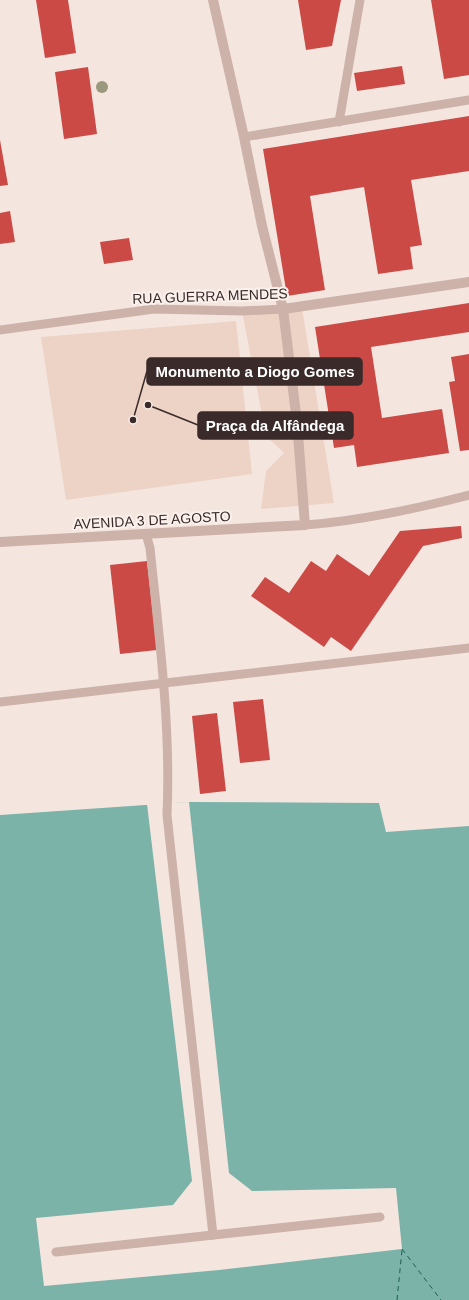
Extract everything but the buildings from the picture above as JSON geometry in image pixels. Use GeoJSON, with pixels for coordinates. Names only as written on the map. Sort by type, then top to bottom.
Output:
{"type":"FeatureCollection","features":[{"type":"Feature","properties":{"kind":"street"},"geometry":{"type":"LineString","coordinates":[[213,0],[244,137],[262,226],[283,309],[297,422],[305,526]]}},
{"type":"Feature","properties":{"kind":"street","name":"RUA GUERRA MENDES"},"geometry":{"type":"LineString","coordinates":[[283,309],[469,282]]}},
{"type":"Feature","properties":{"kind":"street","name":"AVENIDA 3 DE AGOSTO"},"geometry":{"type":"LineString","coordinates":[[0,542],[305,526]]}},
{"type":"Feature","properties":{"kind":"lane"},"geometry":{"type":"LineString","coordinates":[[340,122],[360,0]]}},
{"type":"Feature","properties":{"kind":"lane"},"geometry":{"type":"LineString","coordinates":[[244,137],[469,100]]}},
{"type":"Feature","properties":{"kind":"lane","name":"RUA GUERRA MENDES"},"geometry":{"type":"LineString","coordinates":[[0,330],[154,309],[242,311],[283,309]]}},
{"type":"Feature","properties":{"kind":"lane"},"geometry":{"type":"LineString","coordinates":[[305,526],[356,520],[422,508],[469,495]]}},
{"type":"Feature","properties":{"kind":"lane"},"geometry":{"type":"LineString","coordinates":[[146,534],[150,548],[164,684],[169,779],[167,815],[214,1235]]}},
{"type":"Feature","properties":{"kind":"lane"},"geometry":{"type":"LineString","coordinates":[[0,702],[469,648]]}},
{"type":"Feature","properties":{"kind":"lane"},"geometry":{"type":"LineString","coordinates":[[56,1252],[380,1217]]}},
{"type":"Feature","properties":{"kind":"shaded area"},"geometry":{"type":"Polygon","coordinates":[[[302,308],[334,503],[261,509],[266,471],[284,453],[266,436],[242,311],[302,308]]]}},
{"type":"Feature","properties":{"kind":"shaded area"},"geometry":{"type":"Polygon","coordinates":[[[236,321],[252,474],[66,500],[41,337],[236,321]]]}},
{"type":"Feature","properties":{"kind":"water"},"geometry":{"type":"Polygon","coordinates":[[[189,802],[379,803],[386,832],[469,826],[469,1300],[0,1300],[0,815],[189,802]]]}},
{"type":"Feature","properties":{"kind":"pier"},"geometry":{"type":"Polygon","coordinates":[[[189,802],[229,1173],[252,1191],[396,1188],[402,1249],[219,1270],[44,1286],[36,1218],[173,1205],[192,1181],[147,804],[189,802]]]}},
{"type":"Feature","properties":{"kind":"ferry route"},"geometry":{"type":"LineString","coordinates":[[402,1249],[441,1300]]}},
{"type":"Feature","properties":{"kind":"ferry route"},"geometry":{"type":"LineString","coordinates":[[397,1300],[402,1250]]}},
{"type":"Feature","properties":{"kind":"place","name":"Praça da Alfândega"},"geometry":{"type":"Point","coordinates":[148,405]}},
{"type":"Feature","properties":{"kind":"place","name":"Monumento a Diogo Gomes"},"geometry":{"type":"Point","coordinates":[133,420]}}]}
